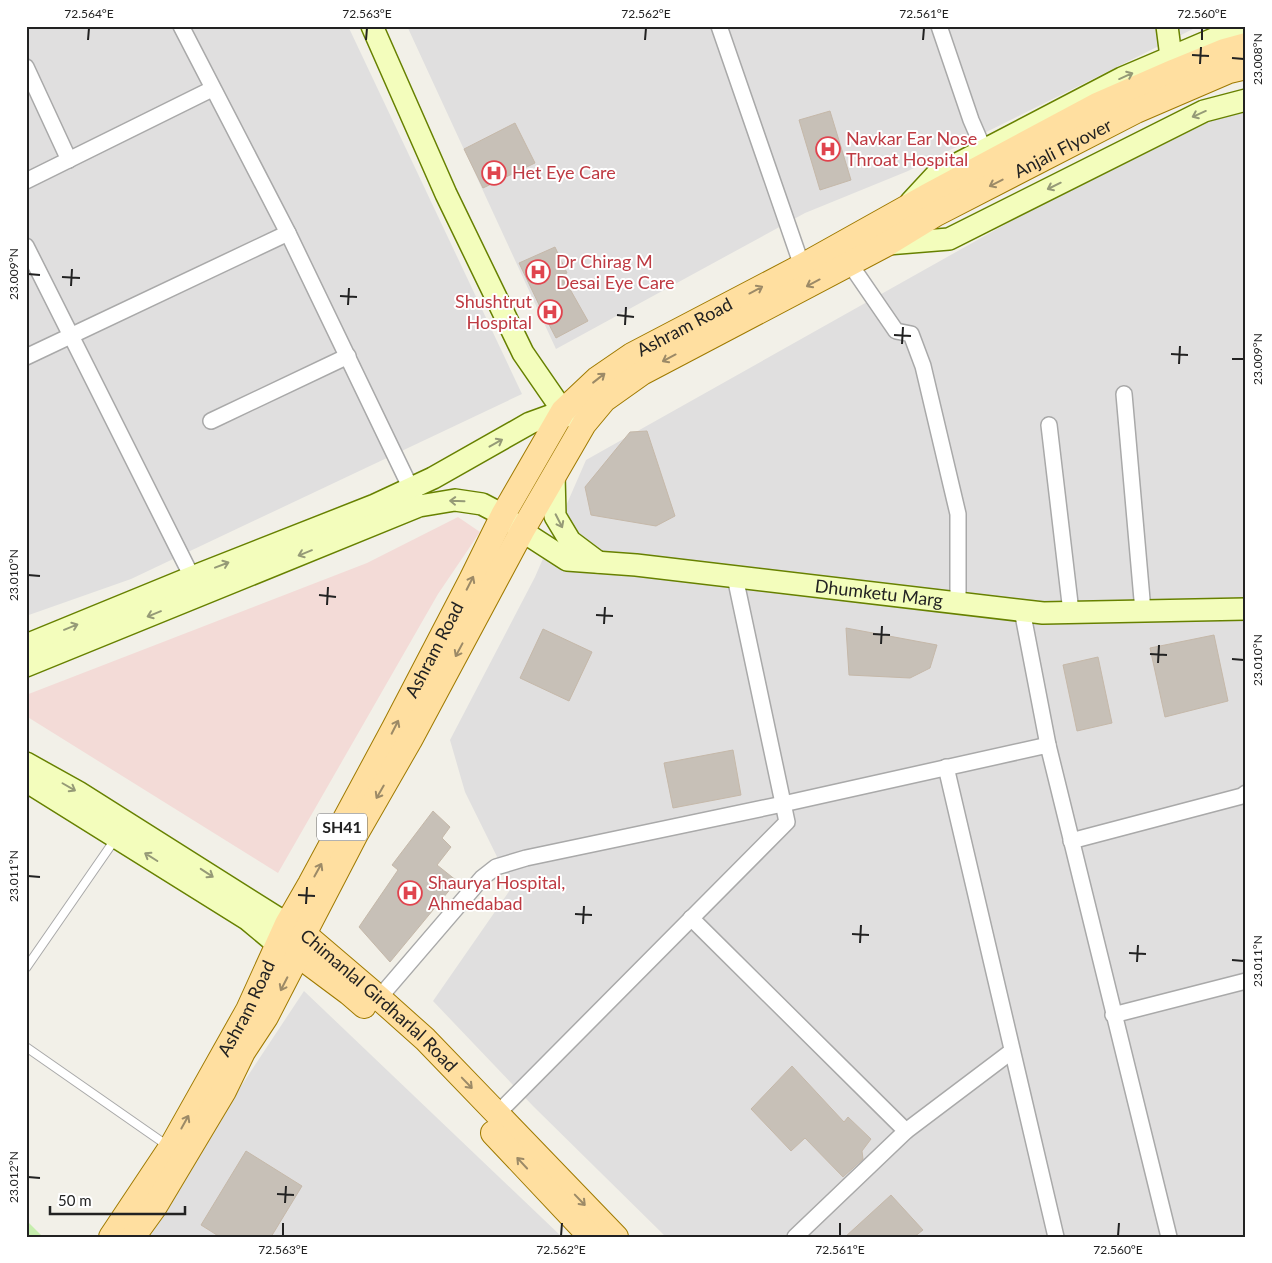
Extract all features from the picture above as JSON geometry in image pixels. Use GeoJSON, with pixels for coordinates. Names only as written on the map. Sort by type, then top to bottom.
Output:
{"type":"FeatureCollection","features":[{"type":"Feature","properties":{"kind":"main road","name":"Anjali Flyover"},"geometry":{"type":"LineString","coordinates":[[887,244],[932,204],[1097,105],[1224,51],[1246,45]]}},
{"type":"Feature","properties":{"kind":"main road","name":"Anjali Flyover"},"geometry":{"type":"LineString","coordinates":[[906,207],[932,204],[1136,111],[1229,71],[1246,67]]}},
{"type":"Feature","properties":{"kind":"main road","name":"Ashram Road"},"geometry":{"type":"LineString","coordinates":[[133,1237],[154,1208],[224,1092],[243,1052],[284,985],[292,939],[310,884],[394,728],[503,514],[563,411],[597,379],[632,355],[802,266],[906,207]]}},
{"type":"Feature","properties":{"kind":"main road","name":"Ashram Road"},"geometry":{"type":"LineString","coordinates":[[112,1237],[171,1147],[248,1010],[356,834],[410,740],[522,531],[584,424],[604,400],[642,373],[887,244]]}},
{"type":"Feature","properties":{"kind":"main road","name":"Chimanlal Girdharlal Road"},"geometry":{"type":"LineString","coordinates":[[292,939],[379,998],[425,1039],[616,1237]]}},
{"type":"Feature","properties":{"kind":"main road","name":"Chimanlal Girdharlal Road"},"geometry":{"type":"LineString","coordinates":[[292,939],[414,1050],[591,1237]]}},
{"type":"Feature","properties":{"kind":"street"},"geometry":{"type":"LineString","coordinates":[[181,26],[288,233],[415,497]]}},
{"type":"Feature","properties":{"kind":"street"},"geometry":{"type":"LineString","coordinates":[[372,26],[446,194],[523,352],[563,411],[584,424]]}},
{"type":"Feature","properties":{"kind":"street"},"geometry":{"type":"LineString","coordinates":[[719,26],[802,266]]}},
{"type":"Feature","properties":{"kind":"street"},"geometry":{"type":"LineString","coordinates":[[940,26],[971,120],[984,150]]}},
{"type":"Feature","properties":{"kind":"street"},"geometry":{"type":"LineString","coordinates":[[1167,26],[1171,57]]}},
{"type":"Feature","properties":{"kind":"street"},"geometry":{"type":"LineString","coordinates":[[906,207],[936,175],[1122,78],[1216,38],[1246,30]]}},
{"type":"Feature","properties":{"kind":"street"},"geometry":{"type":"LineString","coordinates":[[26,68],[69,160]]}},
{"type":"Feature","properties":{"kind":"street"},"geometry":{"type":"LineString","coordinates":[[26,181],[212,89]]}},
{"type":"Feature","properties":{"kind":"street"},"geometry":{"type":"LineString","coordinates":[[887,244],[949,238],[1204,111],[1246,100]]}},
{"type":"Feature","properties":{"kind":"street"},"geometry":{"type":"LineString","coordinates":[[26,356],[288,233]]}},
{"type":"Feature","properties":{"kind":"street"},"geometry":{"type":"LineString","coordinates":[[26,246],[192,577]]}},
{"type":"Feature","properties":{"kind":"street"},"geometry":{"type":"LineString","coordinates":[[850,264],[896,331],[911,334],[924,366],[958,514],[958,603]]}},
{"type":"Feature","properties":{"kind":"street"},"geometry":{"type":"LineString","coordinates":[[211,421],[348,356]]}},
{"type":"Feature","properties":{"kind":"street"},"geometry":{"type":"LineString","coordinates":[[1124,394],[1143,611]]}},
{"type":"Feature","properties":{"kind":"street"},"geometry":{"type":"LineString","coordinates":[[26,666],[415,497],[433,478],[530,424],[563,411]]}},
{"type":"Feature","properties":{"kind":"street"},"geometry":{"type":"LineString","coordinates":[[1049,425],[1070,612]]}},
{"type":"Feature","properties":{"kind":"street"},"geometry":{"type":"LineString","coordinates":[[554,474],[555,516],[570,542],[598,562]]}},
{"type":"Feature","properties":{"kind":"street"},"geometry":{"type":"LineString","coordinates":[[26,645],[375,505],[415,497]]}},
{"type":"Feature","properties":{"kind":"street","name":"Dhumketu Marg"},"geometry":{"type":"LineString","coordinates":[[415,497],[482,504],[503,514],[522,531],[567,560],[636,565],[1043,613],[1246,609]]}},
{"type":"Feature","properties":{"kind":"street"},"geometry":{"type":"LineString","coordinates":[[497,1114],[786,822],[735,577]]}},
{"type":"Feature","properties":{"kind":"street"},"geometry":{"type":"LineString","coordinates":[[1022,610],[1048,745],[1169,1237]]}},
{"type":"Feature","properties":{"kind":"street"},"geometry":{"type":"LineString","coordinates":[[379,998],[482,878],[496,867],[569,848],[783,804],[1048,745]]}},
{"type":"Feature","properties":{"kind":"street","name":"Chimanlal Girdharlal Road"},"geometry":{"type":"LineString","coordinates":[[26,763],[78,792],[292,939]]}},
{"type":"Feature","properties":{"kind":"street"},"geometry":{"type":"LineString","coordinates":[[946,768],[1056,1237]]}},
{"type":"Feature","properties":{"kind":"street","name":"Chimanlal Girdharlal Road"},"geometry":{"type":"LineString","coordinates":[[26,781],[117,836],[247,919],[292,939]]}},
{"type":"Feature","properties":{"kind":"street"},"geometry":{"type":"LineString","coordinates":[[1071,841],[1242,796],[1246,793]]}},
{"type":"Feature","properties":{"kind":"street"},"geometry":{"type":"LineString","coordinates":[[691,918],[906,1131]]}},
{"type":"Feature","properties":{"kind":"street"},"geometry":{"type":"LineString","coordinates":[[1113,1015],[1246,981]]}},
{"type":"Feature","properties":{"kind":"street"},"geometry":{"type":"LineString","coordinates":[[795,1237],[906,1131],[1012,1051]]}},
{"type":"Feature","properties":{"kind":"lane"},"geometry":{"type":"LineString","coordinates":[[26,968],[117,836]]}},
{"type":"Feature","properties":{"kind":"lane"},"geometry":{"type":"LineString","coordinates":[[26,1047],[171,1147]]}},
{"type":"Feature","properties":{"kind":"shaded area"},"geometry":{"type":"Polygon","coordinates":[[[26,26],[348,26],[522,394],[131,579],[26,616],[26,26]]]}},
{"type":"Feature","properties":{"kind":"shaded area"},"geometry":{"type":"Polygon","coordinates":[[[407,26],[1204,26],[1193,29],[908,171],[805,213],[556,349],[407,26]]]}},
{"type":"Feature","properties":{"kind":"shaded area"},"geometry":{"type":"Polygon","coordinates":[[[1246,89],[1246,1237],[666,1237],[533,1106],[433,1001],[512,887],[465,792],[450,740],[535,577],[586,460],[1246,89]]]}},
{"type":"Feature","properties":{"kind":"shaded area"},"geometry":{"type":"Polygon","coordinates":[[[458,517],[480,532],[438,594],[278,873],[26,716],[26,695],[367,563],[458,517]]]}},
{"type":"Feature","properties":{"kind":"shaded area"},"geometry":{"type":"Polygon","coordinates":[[[304,991],[562,1237],[141,1237],[304,991]]]}},
{"type":"Feature","properties":{"kind":"green space"},"geometry":{"type":"Polygon","coordinates":[[[26,1220],[43,1237],[26,1237],[26,1220]]]}},
{"type":"Feature","properties":{"kind":"building"},"geometry":{"type":"Polygon","coordinates":[[[830,111],[851,180],[820,190],[799,120],[830,111]]]}},
{"type":"Feature","properties":{"kind":"building"},"geometry":{"type":"Polygon","coordinates":[[[515,123],[535,163],[483,188],[464,149],[515,123]]]}},
{"type":"Feature","properties":{"kind":"building"},"geometry":{"type":"Polygon","coordinates":[[[555,247],[567,273],[562,275],[588,321],[556,338],[519,263],[555,247]]]}},
{"type":"Feature","properties":{"kind":"building"},"geometry":{"type":"Polygon","coordinates":[[[647,431],[675,516],[656,526],[591,515],[585,487],[630,432],[647,431]]]}},
{"type":"Feature","properties":{"kind":"building"},"geometry":{"type":"Polygon","coordinates":[[[846,628],[937,645],[930,668],[910,678],[849,675],[846,628]]]}},
{"type":"Feature","properties":{"kind":"building"},"geometry":{"type":"Polygon","coordinates":[[[543,629],[592,652],[569,701],[520,678],[543,629]]]}},
{"type":"Feature","properties":{"kind":"building"},"geometry":{"type":"Polygon","coordinates":[[[1214,635],[1228,701],[1165,717],[1150,648],[1214,635]]]}},
{"type":"Feature","properties":{"kind":"building"},"geometry":{"type":"Polygon","coordinates":[[[1098,657],[1112,723],[1077,731],[1063,665],[1098,657]]]}},
{"type":"Feature","properties":{"kind":"building"},"geometry":{"type":"Polygon","coordinates":[[[733,750],[741,795],[673,808],[664,763],[733,750]]]}},
{"type":"Feature","properties":{"kind":"building"},"geometry":{"type":"Polygon","coordinates":[[[433,811],[450,827],[442,838],[451,847],[437,865],[457,881],[390,962],[359,927],[398,870],[392,865],[433,811]]]}},
{"type":"Feature","properties":{"kind":"building"},"geometry":{"type":"Polygon","coordinates":[[[792,1066],[844,1122],[848,1117],[871,1139],[862,1151],[863,1159],[843,1177],[805,1138],[791,1151],[751,1109],[792,1066]]]}},
{"type":"Feature","properties":{"kind":"building"},"geometry":{"type":"Polygon","coordinates":[[[246,1151],[302,1186],[271,1237],[220,1237],[201,1225],[246,1151]]]}},
{"type":"Feature","properties":{"kind":"building"},"geometry":{"type":"Polygon","coordinates":[[[891,1195],[923,1230],[914,1237],[845,1237],[891,1195]]]}},
{"type":"Feature","properties":{"kind":"place","name":"Navkar Ear Nose Throat Hospital"},"geometry":{"type":"Point","coordinates":[828,149]}},
{"type":"Feature","properties":{"kind":"place","name":"Het Eye Care"},"geometry":{"type":"Point","coordinates":[494,173]}},
{"type":"Feature","properties":{"kind":"place","name":"Dr Chirag M Desai Eye Care"},"geometry":{"type":"Point","coordinates":[538,272]}},
{"type":"Feature","properties":{"kind":"place","name":"Shushtrut Hospital"},"geometry":{"type":"Point","coordinates":[550,312]}},
{"type":"Feature","properties":{"kind":"place","name":"Shaurya Hospital, Ahmedabad"},"geometry":{"type":"Point","coordinates":[410,893]}}]}
